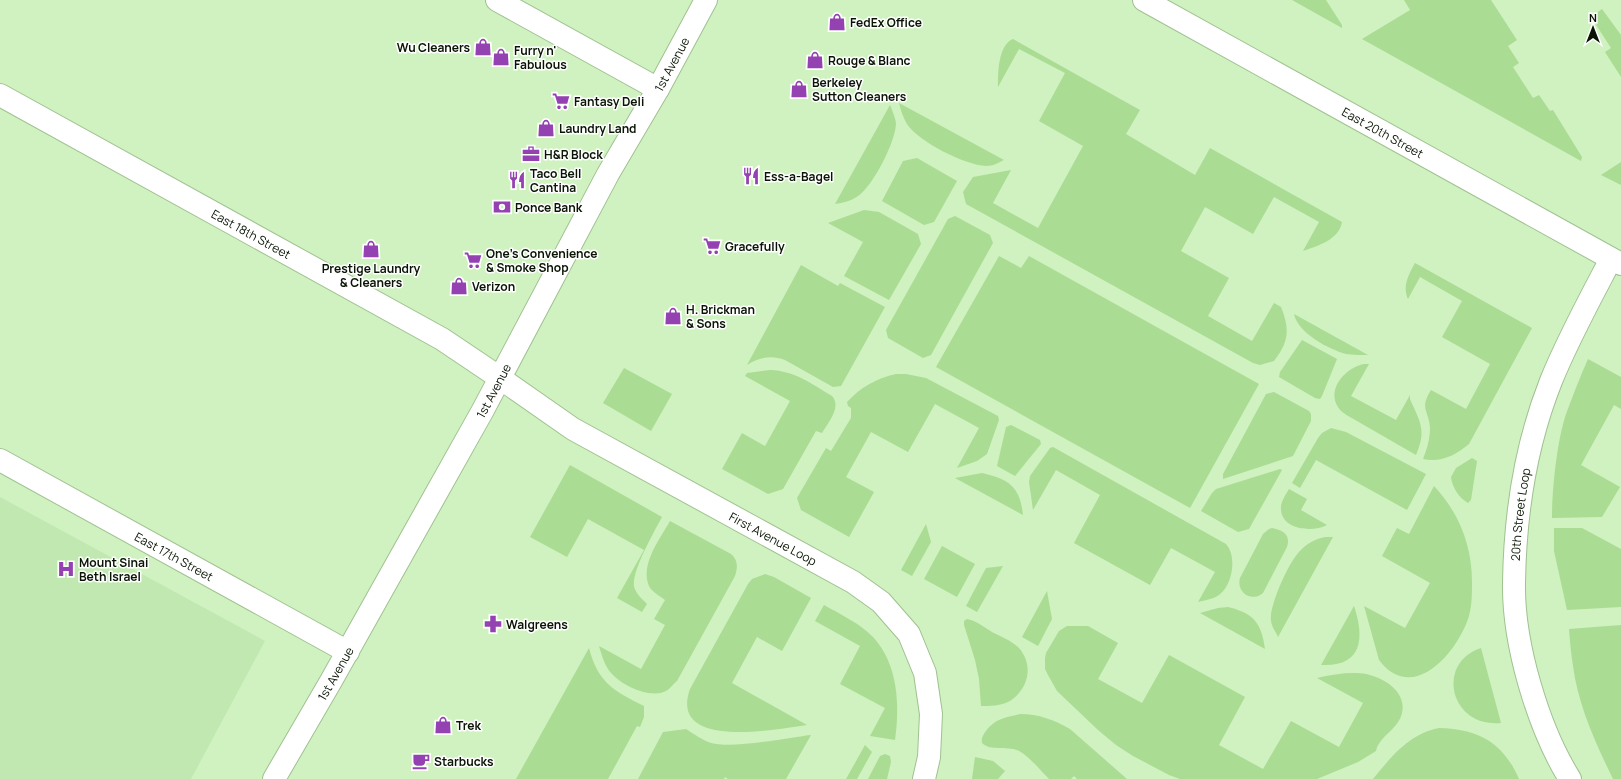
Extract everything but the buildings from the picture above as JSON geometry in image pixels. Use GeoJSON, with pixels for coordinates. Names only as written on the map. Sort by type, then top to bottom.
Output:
{"type":"FeatureCollection","features":[{"type":"Feature","properties":{"kind":"street"},"geometry":{"type":"LineString","coordinates":[[497,0],[658,89]]}},
{"type":"Feature","properties":{"kind":"street","name":"1st Avenue"},"geometry":{"type":"LineString","coordinates":[[274,779],[348,652],[500,378],[608,174],[658,89],[706,0]]}},
{"type":"Feature","properties":{"kind":"street","name":"East 20th Street"},"geometry":{"type":"LineString","coordinates":[[1144,0],[1616,262]]}},
{"type":"Feature","properties":{"kind":"street","name":"East 18th Street"},"geometry":{"type":"LineString","coordinates":[[0,94],[442,339],[500,378]]}},
{"type":"Feature","properties":{"kind":"street","name":"20th Street Loop"},"geometry":{"type":"LineString","coordinates":[[1570,779],[1564,770],[1537,708],[1527,674],[1518,627],[1514,584],[1521,497],[1533,439],[1551,382],[1585,308],[1616,262]]}},
{"type":"Feature","properties":{"kind":"street","name":"First Avenue Loop"},"geometry":{"type":"LineString","coordinates":[[500,378],[573,429],[853,582],[881,602],[909,634],[925,673],[931,714],[929,757],[924,779]]}},
{"type":"Feature","properties":{"kind":"street","name":"East 17th Street"},"geometry":{"type":"LineString","coordinates":[[0,460],[348,652]]}},
{"type":"Feature","properties":{"kind":"shaded area"},"geometry":{"type":"Polygon","coordinates":[[[1292,0],[1326,0],[1342,25],[1342,28],[1292,0]]]}},
{"type":"Feature","properties":{"kind":"shaded area"},"geometry":{"type":"Polygon","coordinates":[[[1404,0],[1491,0],[1517,40],[1508,46],[1519,63],[1513,67],[1533,98],[1539,95],[1550,111],[1553,110],[1582,157],[1581,161],[1362,39],[1410,10],[1404,0]]]}},
{"type":"Feature","properties":{"kind":"shaded area"},"geometry":{"type":"Polygon","coordinates":[[[1602,9],[1621,35],[1621,77],[1605,52],[1611,48],[1591,17],[1602,9]]]}},
{"type":"Feature","properties":{"kind":"shaded area"},"geometry":{"type":"Polygon","coordinates":[[[1013,39],[1140,110],[1126,134],[1195,175],[1210,148],[1342,222],[1337,233],[1332,238],[1303,251],[1319,222],[1274,197],[1253,234],[1205,207],[1181,251],[1229,278],[1208,316],[1252,341],[1274,303],[1281,307],[1287,329],[1283,348],[1274,361],[1260,365],[1253,363],[966,204],[963,192],[973,177],[1011,170],[993,203],[1038,228],[1083,146],[1039,121],[1065,73],[1019,49],[998,87],[999,67],[1002,53],[1004,47],[1013,39]]]}},
{"type":"Feature","properties":{"kind":"shaded area"},"geometry":{"type":"Polygon","coordinates":[[[899,103],[1004,160],[993,165],[977,165],[966,162],[943,151],[921,138],[913,131],[907,124],[902,114],[899,103]]]}},
{"type":"Feature","properties":{"kind":"shaded area"},"geometry":{"type":"Polygon","coordinates":[[[890,105],[896,123],[895,131],[888,151],[877,173],[864,191],[858,196],[847,202],[835,204],[890,105]]]}},
{"type":"Feature","properties":{"kind":"shaded area"},"geometry":{"type":"Polygon","coordinates":[[[917,158],[957,181],[934,222],[924,225],[882,201],[903,161],[917,158]]]}},
{"type":"Feature","properties":{"kind":"shaded area"},"geometry":{"type":"Polygon","coordinates":[[[1621,162],[1621,185],[1601,175],[1621,162]]]}},
{"type":"Feature","properties":{"kind":"shaded area"},"geometry":{"type":"Polygon","coordinates":[[[864,210],[879,212],[918,234],[921,244],[889,300],[844,276],[863,242],[828,223],[864,210]]]}},
{"type":"Feature","properties":{"kind":"shaded area"},"geometry":{"type":"Polygon","coordinates":[[[955,216],[990,235],[993,243],[931,355],[923,358],[888,338],[886,330],[948,219],[955,216]]]}},
{"type":"Feature","properties":{"kind":"shaded area"},"geometry":{"type":"Polygon","coordinates":[[[999,256],[1021,268],[1029,256],[1259,384],[1190,508],[936,367],[999,256]]]}},
{"type":"Feature","properties":{"kind":"shaded area"},"geometry":{"type":"Polygon","coordinates":[[[1415,263],[1532,328],[1469,444],[1453,455],[1436,460],[1423,459],[1430,432],[1425,406],[1427,396],[1431,390],[1466,409],[1490,364],[1442,337],[1462,301],[1420,277],[1408,299],[1406,294],[1406,285],[1415,263]]]}},
{"type":"Feature","properties":{"kind":"shaded area"},"geometry":{"type":"Polygon","coordinates":[[[801,265],[838,286],[840,283],[885,307],[841,386],[833,387],[780,358],[770,357],[756,360],[747,365],[801,265]]]}},
{"type":"Feature","properties":{"kind":"shaded area"},"geometry":{"type":"Polygon","coordinates":[[[1294,314],[1368,355],[1346,354],[1323,344],[1307,334],[1301,328],[1294,314]]]}},
{"type":"Feature","properties":{"kind":"shaded area"},"geometry":{"type":"Polygon","coordinates":[[[1302,340],[1337,359],[1320,399],[1315,398],[1279,377],[1280,372],[1302,340]]]}},
{"type":"Feature","properties":{"kind":"shaded area"},"geometry":{"type":"Polygon","coordinates":[[[1588,359],[1621,377],[1621,409],[1614,405],[1581,465],[1620,487],[1602,517],[1552,518],[1553,493],[1560,438],[1566,414],[1588,359]]]}},
{"type":"Feature","properties":{"kind":"shaded area"},"geometry":{"type":"Polygon","coordinates":[[[1364,364],[1369,364],[1351,396],[1396,420],[1410,395],[1410,399],[1419,420],[1422,432],[1416,455],[1346,415],[1338,407],[1335,400],[1336,386],[1351,369],[1364,364]]]}},
{"type":"Feature","properties":{"kind":"shaded area"},"geometry":{"type":"Polygon","coordinates":[[[624,368],[672,394],[651,431],[603,403],[624,368]]]}},
{"type":"Feature","properties":{"kind":"shaded area"},"geometry":{"type":"Polygon","coordinates":[[[770,370],[795,375],[809,382],[832,396],[836,405],[828,425],[822,433],[816,431],[783,489],[768,494],[722,469],[742,433],[765,446],[790,401],[745,376],[747,373],[770,370]]]}},
{"type":"Feature","properties":{"kind":"shaded area"},"geometry":{"type":"Polygon","coordinates":[[[896,374],[906,374],[926,378],[998,416],[999,420],[987,454],[977,461],[957,468],[979,428],[935,404],[908,452],[871,432],[846,477],[874,492],[849,537],[801,510],[797,498],[826,448],[831,451],[851,418],[851,408],[848,406],[847,402],[870,384],[882,378],[896,374]]]}},
{"type":"Feature","properties":{"kind":"shaded area"},"geometry":{"type":"Polygon","coordinates":[[[1274,392],[1309,411],[1311,414],[1311,421],[1293,456],[1223,479],[1223,474],[1266,394],[1274,392]]]}},
{"type":"Feature","properties":{"kind":"shaded area"},"geometry":{"type":"Polygon","coordinates":[[[1011,425],[1040,440],[1041,444],[1015,476],[997,466],[1006,427],[1011,425]]]}},
{"type":"Feature","properties":{"kind":"shaded area"},"geometry":{"type":"Polygon","coordinates":[[[1331,428],[1346,432],[1426,474],[1407,510],[1316,460],[1300,488],[1292,483],[1318,438],[1322,433],[1331,428]]]}},
{"type":"Feature","properties":{"kind":"shaded area"},"geometry":{"type":"Polygon","coordinates":[[[1053,447],[1226,544],[1232,556],[1232,570],[1228,584],[1224,590],[1215,598],[1198,602],[1215,572],[1171,548],[1150,585],[1074,543],[1100,495],[1056,470],[1033,510],[1029,482],[1030,476],[1050,448],[1053,447]]]}},
{"type":"Feature","properties":{"kind":"shaded area"},"geometry":{"type":"Polygon","coordinates":[[[1472,458],[1477,461],[1471,500],[1468,503],[1456,492],[1451,477],[1456,468],[1472,458]]]}},
{"type":"Feature","properties":{"kind":"shaded area"},"geometry":{"type":"Polygon","coordinates":[[[570,465],[662,517],[644,551],[634,579],[636,591],[647,604],[642,612],[617,598],[644,550],[588,519],[567,557],[530,537],[570,465]]]}},
{"type":"Feature","properties":{"kind":"shaded area"},"geometry":{"type":"Polygon","coordinates":[[[1280,469],[1282,470],[1249,529],[1238,532],[1201,511],[1216,489],[1280,469]]]}},
{"type":"Feature","properties":{"kind":"shaded area"},"geometry":{"type":"Polygon","coordinates":[[[982,473],[999,478],[1012,486],[1019,497],[1023,515],[955,478],[982,473]]]}},
{"type":"Feature","properties":{"kind":"shaded area"},"geometry":{"type":"Polygon","coordinates":[[[1434,486],[1443,496],[1457,518],[1467,542],[1471,568],[1471,608],[1463,630],[1445,658],[1433,668],[1420,675],[1406,677],[1392,673],[1379,660],[1364,606],[1405,628],[1430,583],[1382,556],[1397,528],[1409,534],[1434,486]]]}},
{"type":"Feature","properties":{"kind":"shaded area"},"geometry":{"type":"Polygon","coordinates":[[[1289,489],[1307,499],[1301,510],[1327,525],[1313,529],[1305,529],[1291,525],[1285,520],[1282,514],[1281,506],[1289,489]]]}},
{"type":"Feature","properties":{"kind":"shaded area","name":"Mount Sinai Beth Israel"},"geometry":{"type":"Polygon","coordinates":[[[0,497],[265,641],[191,779],[0,779],[0,497]]]}},
{"type":"Feature","properties":{"kind":"shaded area"},"geometry":{"type":"Polygon","coordinates":[[[670,521],[731,554],[736,561],[737,570],[677,681],[666,691],[652,693],[637,690],[617,679],[607,668],[599,646],[641,669],[665,625],[654,619],[665,600],[650,588],[647,578],[647,569],[652,552],[670,521]]]}},
{"type":"Feature","properties":{"kind":"shaded area"},"geometry":{"type":"Polygon","coordinates":[[[926,524],[931,542],[912,576],[901,570],[926,524]]]}},
{"type":"Feature","properties":{"kind":"shaded area"},"geometry":{"type":"Polygon","coordinates":[[[1272,528],[1280,530],[1287,536],[1287,547],[1263,593],[1254,597],[1249,596],[1242,592],[1240,588],[1240,578],[1263,534],[1272,528]]]}},
{"type":"Feature","properties":{"kind":"shaded area"},"geometry":{"type":"Polygon","coordinates":[[[1554,528],[1582,528],[1621,549],[1621,607],[1567,610],[1554,551],[1554,528]]]}},
{"type":"Feature","properties":{"kind":"shaded area"},"geometry":{"type":"Polygon","coordinates":[[[1325,537],[1333,537],[1278,637],[1272,624],[1271,613],[1276,595],[1285,574],[1295,557],[1302,549],[1311,542],[1325,537]]]}},
{"type":"Feature","properties":{"kind":"shaded area"},"geometry":{"type":"Polygon","coordinates":[[[942,546],[975,564],[957,597],[924,579],[942,546]]]}},
{"type":"Feature","properties":{"kind":"shaded area"},"geometry":{"type":"Polygon","coordinates":[[[1003,566],[977,612],[966,606],[986,568],[1003,566]]]}},
{"type":"Feature","properties":{"kind":"shaded area"},"geometry":{"type":"Polygon","coordinates":[[[765,574],[774,577],[811,598],[782,651],[757,637],[732,683],[807,725],[751,732],[729,732],[710,729],[695,721],[688,709],[690,689],[748,584],[752,579],[765,574]]]}},
{"type":"Feature","properties":{"kind":"shaded area"},"geometry":{"type":"Polygon","coordinates":[[[1047,591],[1052,619],[1038,646],[1022,637],[1047,591]]]}},
{"type":"Feature","properties":{"kind":"shaded area"},"geometry":{"type":"Polygon","coordinates":[[[824,605],[868,632],[881,648],[888,660],[897,699],[897,727],[895,740],[870,736],[885,708],[840,684],[860,646],[815,621],[824,605]]]}},
{"type":"Feature","properties":{"kind":"shaded area"},"geometry":{"type":"Polygon","coordinates":[[[1354,606],[1359,629],[1357,649],[1352,656],[1345,661],[1335,664],[1321,665],[1354,606]]]}},
{"type":"Feature","properties":{"kind":"shaded area"},"geometry":{"type":"Polygon","coordinates":[[[1228,607],[1245,613],[1255,621],[1259,626],[1265,649],[1200,613],[1228,607]]]}},
{"type":"Feature","properties":{"kind":"shaded area"},"geometry":{"type":"Polygon","coordinates":[[[967,619],[976,622],[1012,643],[1019,648],[1026,659],[1028,673],[1024,687],[1008,702],[998,705],[981,706],[979,679],[975,660],[964,625],[964,621],[967,619]]]}},
{"type":"Feature","properties":{"kind":"shaded area"},"geometry":{"type":"Polygon","coordinates":[[[1621,625],[1621,779],[1613,779],[1583,710],[1575,681],[1569,629],[1621,625]]]}},
{"type":"Feature","properties":{"kind":"shaded area"},"geometry":{"type":"Polygon","coordinates":[[[1067,626],[1088,626],[1118,643],[1098,679],[1142,703],[1169,655],[1245,697],[1219,745],[1263,769],[1291,721],[1339,747],[1363,703],[1317,678],[1345,673],[1362,673],[1371,675],[1388,683],[1395,689],[1403,704],[1402,713],[1397,724],[1381,741],[1376,751],[1358,762],[1317,779],[1180,779],[1169,775],[1133,756],[1116,745],[1057,691],[1045,669],[1045,658],[1046,653],[1059,631],[1067,626]]]}},
{"type":"Feature","properties":{"kind":"shaded area"},"geometry":{"type":"Polygon","coordinates":[[[589,648],[597,670],[602,678],[624,696],[644,706],[644,717],[640,727],[637,726],[608,779],[516,779],[589,648]]]}},
{"type":"Feature","properties":{"kind":"shaded area"},"geometry":{"type":"Polygon","coordinates":[[[1481,648],[1501,723],[1484,722],[1470,716],[1460,705],[1455,693],[1454,680],[1458,667],[1467,656],[1481,648]]]}},
{"type":"Feature","properties":{"kind":"shaded area"},"geometry":{"type":"Polygon","coordinates":[[[1020,714],[1046,718],[1070,729],[1127,779],[1077,779],[1074,776],[1071,779],[1049,779],[1031,760],[1019,751],[1009,748],[994,748],[986,746],[982,743],[983,735],[993,723],[1001,719],[1020,714]]]}},
{"type":"Feature","properties":{"kind":"shaded area"},"geometry":{"type":"Polygon","coordinates":[[[1439,728],[1466,731],[1488,740],[1497,747],[1513,766],[1519,779],[1373,779],[1394,754],[1402,747],[1419,735],[1439,728]]]}},
{"type":"Feature","properties":{"kind":"shaded area"},"geometry":{"type":"Polygon","coordinates":[[[686,729],[708,742],[721,745],[746,744],[811,735],[786,779],[728,779],[725,777],[724,779],[638,779],[663,732],[686,729]]]}},
{"type":"Feature","properties":{"kind":"shaded area"},"geometry":{"type":"Polygon","coordinates":[[[865,745],[872,752],[857,779],[846,779],[865,745]]]}},
{"type":"Feature","properties":{"kind":"shaded area"},"geometry":{"type":"Polygon","coordinates":[[[885,754],[890,756],[891,762],[887,779],[868,779],[880,756],[885,754]]]}},
{"type":"Feature","properties":{"kind":"shaded area"},"geometry":{"type":"Polygon","coordinates":[[[975,757],[993,761],[1005,771],[998,779],[972,779],[975,757]]]}},
{"type":"Feature","properties":{"kind":"place","name":"FedEx Office"},"geometry":{"type":"Point","coordinates":[837,22]}},
{"type":"Feature","properties":{"kind":"place","name":"Wu Cleaners"},"geometry":{"type":"Point","coordinates":[483,47]}},
{"type":"Feature","properties":{"kind":"place","name":"Furry n' Fabulous"},"geometry":{"type":"Point","coordinates":[501,57]}},
{"type":"Feature","properties":{"kind":"place","name":"Rouge & Blanc"},"geometry":{"type":"Point","coordinates":[815,60]}},
{"type":"Feature","properties":{"kind":"place","name":"Berkeley Sutton Cleaners"},"geometry":{"type":"Point","coordinates":[799,89]}},
{"type":"Feature","properties":{"kind":"place","name":"Fantasy Deli"},"geometry":{"type":"Point","coordinates":[561,101]}},
{"type":"Feature","properties":{"kind":"place","name":"Laundry Land"},"geometry":{"type":"Point","coordinates":[546,128]}},
{"type":"Feature","properties":{"kind":"place","name":"H&R Block"},"geometry":{"type":"Point","coordinates":[531,154]}},
{"type":"Feature","properties":{"kind":"place","name":"Ess-a-Bagel"},"geometry":{"type":"Point","coordinates":[751,176]}},
{"type":"Feature","properties":{"kind":"place","name":"Taco Bell Cantina"},"geometry":{"type":"Point","coordinates":[517,180]}},
{"type":"Feature","properties":{"kind":"place","name":"Ponce Bank"},"geometry":{"type":"Point","coordinates":[502,207]}},
{"type":"Feature","properties":{"kind":"place","name":"Gracefully"},"geometry":{"type":"Point","coordinates":[712,246]}},
{"type":"Feature","properties":{"kind":"place","name":"Prestige Laundry & Cleaners"},"geometry":{"type":"Point","coordinates":[371,249]}},
{"type":"Feature","properties":{"kind":"place","name":"One's Convenience & Smoke Shop"},"geometry":{"type":"Point","coordinates":[473,260]}},
{"type":"Feature","properties":{"kind":"place","name":"Verizon"},"geometry":{"type":"Point","coordinates":[459,286]}},
{"type":"Feature","properties":{"kind":"place","name":"H. Brickman & Sons"},"geometry":{"type":"Point","coordinates":[673,316]}},
{"type":"Feature","properties":{"kind":"place","name":"Mount Sinai Beth Israel"},"geometry":{"type":"Point","coordinates":[66,569]}},
{"type":"Feature","properties":{"kind":"place","name":"Walgreens"},"geometry":{"type":"Point","coordinates":[493,624]}},
{"type":"Feature","properties":{"kind":"place","name":"Trek"},"geometry":{"type":"Point","coordinates":[443,725]}},
{"type":"Feature","properties":{"kind":"place","name":"Starbucks"},"geometry":{"type":"Point","coordinates":[421,761]}}]}
